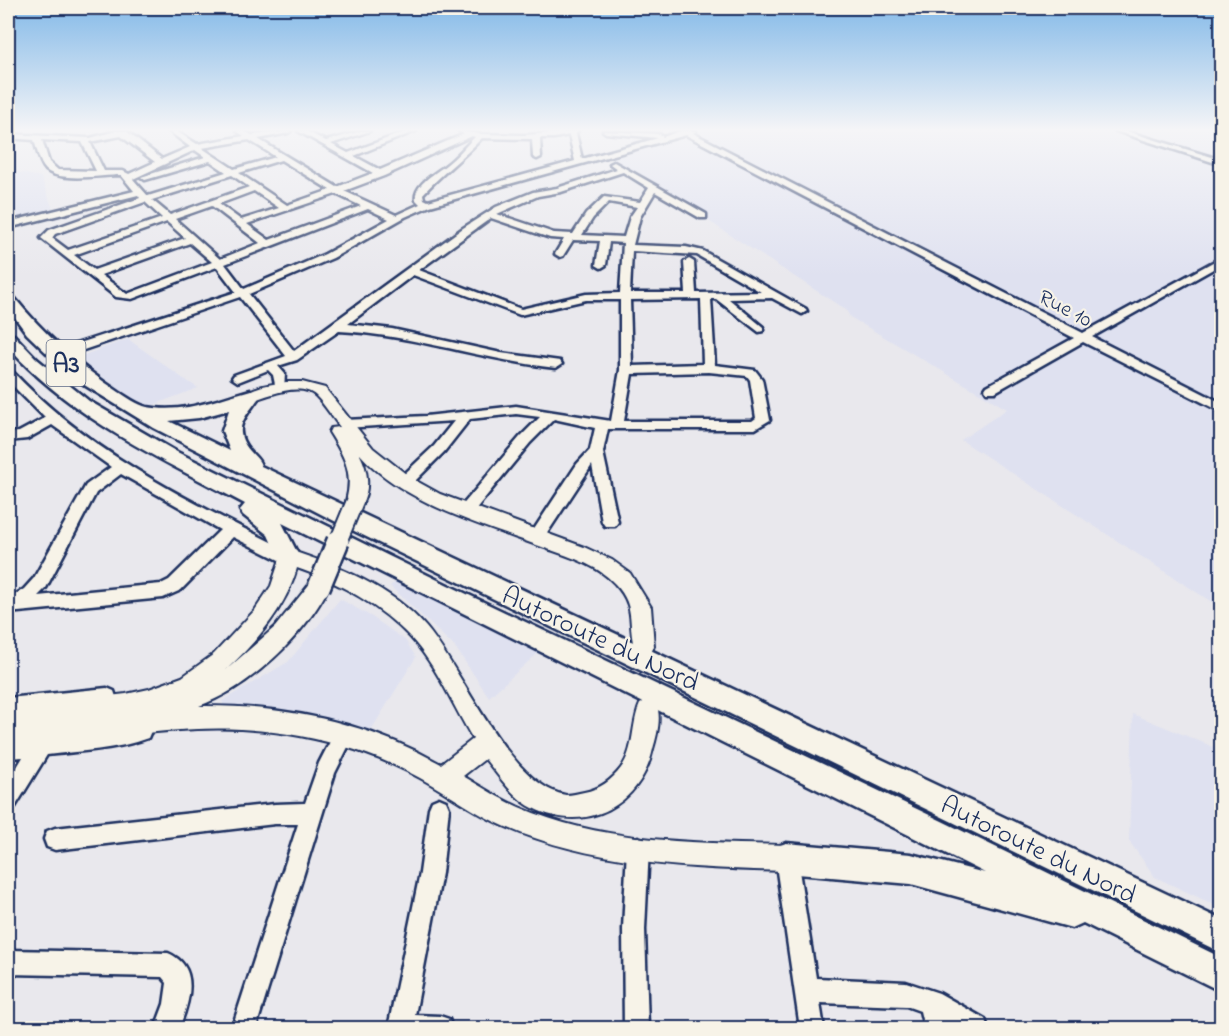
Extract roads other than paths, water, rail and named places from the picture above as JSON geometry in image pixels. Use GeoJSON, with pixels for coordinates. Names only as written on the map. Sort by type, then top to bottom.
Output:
{"type":"FeatureCollection","features":[{"type":"Feature","properties":{"kind":"highway","name":"Autoroute du Nord"},"geometry":{"type":"LineString","coordinates":[[8,299],[26,325],[56,355],[137,412],[285,487],[774,720],[1221,937]]}},
{"type":"Feature","properties":{"kind":"highway","name":"Autoroute du Nord"},"geometry":{"type":"LineString","coordinates":[[8,338],[55,384],[114,425],[156,449],[384,565],[1221,976]]}},
{"type":"Feature","properties":{"kind":"highway"},"geometry":{"type":"LineString","coordinates":[[137,412],[159,415],[189,414],[207,411],[251,396]]}},
{"type":"Feature","properties":{"kind":"highway"},"geometry":{"type":"LineString","coordinates":[[251,396],[236,414],[231,437],[235,447],[252,465],[285,487]]}},
{"type":"Feature","properties":{"kind":"highway"},"geometry":{"type":"LineString","coordinates":[[156,449],[179,467],[270,522],[281,535],[289,558]]}},
{"type":"Feature","properties":{"kind":"highway"},"geometry":{"type":"LineString","coordinates":[[786,858],[910,869],[1096,918],[1154,942]]}},
{"type":"Feature","properties":{"kind":"main road"},"geometry":{"type":"LineString","coordinates":[[251,396],[280,386],[298,386],[320,391],[367,452],[405,482],[465,512],[537,537],[605,565],[623,579],[641,607],[644,646]]}},
{"type":"Feature","properties":{"kind":"main road"},"geometry":{"type":"LineString","coordinates":[[8,719],[150,707],[200,695],[234,676],[291,626],[319,587],[355,501],[359,484],[359,468],[315,400],[299,394],[273,395],[250,404],[236,414]]}},
{"type":"Feature","properties":{"kind":"main road"},"geometry":{"type":"LineString","coordinates":[[37,716],[146,699],[169,693],[199,678],[227,654],[260,619],[282,585],[289,558],[335,573],[386,606],[417,631],[434,650],[487,743],[516,779],[550,804],[568,808],[588,806],[617,793],[633,774],[644,746],[648,711]]}},
{"type":"Feature","properties":{"kind":"main road"},"geometry":{"type":"LineString","coordinates":[[8,737],[174,718],[228,716],[282,721],[344,735],[386,750],[416,763],[480,800],[526,823],[584,840],[709,856],[786,858]]}},
{"type":"Feature","properties":{"kind":"main road"},"geometry":{"type":"LineString","coordinates":[[442,778],[487,743]]}},
{"type":"Feature","properties":{"kind":"street"},"geometry":{"type":"LineString","coordinates":[[8,225],[204,179]]}},
{"type":"Feature","properties":{"kind":"street"},"geometry":{"type":"LineString","coordinates":[[243,179],[285,208]]}},
{"type":"Feature","properties":{"kind":"street"},"geometry":{"type":"LineString","coordinates":[[318,179],[337,191],[395,218]]}},
{"type":"Feature","properties":{"kind":"street"},"geometry":{"type":"LineString","coordinates":[[240,223],[367,179]]}},
{"type":"Feature","properties":{"kind":"street"},"geometry":{"type":"LineString","coordinates":[[427,204],[420,200],[419,194],[432,179]]}},
{"type":"Feature","properties":{"kind":"street"},"geometry":{"type":"LineString","coordinates":[[56,355],[243,293],[343,249],[395,218],[427,204],[516,179]]}},
{"type":"Feature","properties":{"kind":"street"},"geometry":{"type":"LineString","coordinates":[[238,378],[293,357],[490,215],[536,194],[592,179]]}},
{"type":"Feature","properties":{"kind":"street"},"geometry":{"type":"LineString","coordinates":[[637,179],[703,216]]}},
{"type":"Feature","properties":{"kind":"street","name":"Rue 10"},"geometry":{"type":"LineString","coordinates":[[778,179],[893,241],[1221,408]]}},
{"type":"Feature","properties":{"kind":"street"},"geometry":{"type":"LineString","coordinates":[[129,180],[142,195],[218,262],[269,330],[293,357]]}},
{"type":"Feature","properties":{"kind":"street"},"geometry":{"type":"LineString","coordinates":[[68,254],[255,188]]}},
{"type":"Feature","properties":{"kind":"street"},"geometry":{"type":"LineString","coordinates":[[617,425],[626,370],[625,295],[628,244],[635,218],[653,189]]}},
{"type":"Feature","properties":{"kind":"street"},"geometry":{"type":"LineString","coordinates":[[142,195],[46,236],[47,240],[120,295],[128,297],[368,206]]}},
{"type":"Feature","properties":{"kind":"street"},"geometry":{"type":"LineString","coordinates":[[560,254],[589,216],[606,200],[642,206]]}},
{"type":"Feature","properties":{"kind":"street"},"geometry":{"type":"LineString","coordinates":[[213,203],[266,243]]}},
{"type":"Feature","properties":{"kind":"street"},"geometry":{"type":"LineString","coordinates":[[490,215],[553,236],[605,239],[628,244],[693,251],[802,311]]}},
{"type":"Feature","properties":{"kind":"street"},"geometry":{"type":"LineString","coordinates":[[94,274],[192,239]]}},
{"type":"Feature","properties":{"kind":"street"},"geometry":{"type":"LineString","coordinates":[[601,265],[605,239]]}},
{"type":"Feature","properties":{"kind":"street"},"geometry":{"type":"LineString","coordinates":[[991,389],[1221,260]]}},
{"type":"Feature","properties":{"kind":"street"},"geometry":{"type":"LineString","coordinates":[[689,262],[692,296]]}},
{"type":"Feature","properties":{"kind":"street"},"geometry":{"type":"LineString","coordinates":[[411,271],[520,312],[574,299],[625,295],[772,295]]}},
{"type":"Feature","properties":{"kind":"street"},"geometry":{"type":"LineString","coordinates":[[706,296],[709,368]]}},
{"type":"Feature","properties":{"kind":"street"},"geometry":{"type":"LineString","coordinates":[[718,296],[759,329]]}},
{"type":"Feature","properties":{"kind":"street"},"geometry":{"type":"LineString","coordinates":[[337,327],[377,330],[472,353],[556,364]]}},
{"type":"Feature","properties":{"kind":"street"},"geometry":{"type":"LineString","coordinates":[[270,365],[279,374],[280,386]]}},
{"type":"Feature","properties":{"kind":"street"},"geometry":{"type":"LineString","coordinates":[[345,423],[465,417],[513,410],[551,414],[602,425],[755,425],[763,420],[761,398],[756,379],[751,373],[709,368],[626,370]]}},
{"type":"Feature","properties":{"kind":"street"},"geometry":{"type":"LineString","coordinates":[[8,374],[53,419],[121,467],[231,529],[289,558]]}},
{"type":"Feature","properties":{"kind":"street"},"geometry":{"type":"LineString","coordinates":[[465,512],[525,440],[551,414]]}},
{"type":"Feature","properties":{"kind":"street"},"geometry":{"type":"LineString","coordinates":[[405,482],[439,449],[465,417]]}},
{"type":"Feature","properties":{"kind":"street"},"geometry":{"type":"LineString","coordinates":[[8,437],[22,436],[53,419]]}},
{"type":"Feature","properties":{"kind":"street"},"geometry":{"type":"LineString","coordinates":[[602,425],[596,452],[610,522]]}},
{"type":"Feature","properties":{"kind":"street"},"geometry":{"type":"LineString","coordinates":[[537,537],[582,466],[596,452]]}},
{"type":"Feature","properties":{"kind":"street"},"geometry":{"type":"LineString","coordinates":[[9,606],[30,594],[40,583],[91,489],[121,467]]}},
{"type":"Feature","properties":{"kind":"street"},"geometry":{"type":"LineString","coordinates":[[9,606],[163,591],[175,585],[231,529]]}},
{"type":"Feature","properties":{"kind":"street"},"geometry":{"type":"LineString","coordinates":[[8,707],[117,696],[153,689],[187,676],[227,654]]}},
{"type":"Feature","properties":{"kind":"street"},"geometry":{"type":"LineString","coordinates":[[8,749],[110,739],[138,732],[174,718]]}},
{"type":"Feature","properties":{"kind":"street"},"geometry":{"type":"LineString","coordinates":[[244,1029],[326,770],[344,735]]}},
{"type":"Feature","properties":{"kind":"street"},"geometry":{"type":"LineString","coordinates":[[8,800],[42,745]]}},
{"type":"Feature","properties":{"kind":"street"},"geometry":{"type":"LineString","coordinates":[[439,808],[431,873],[400,1028],[440,1029]]}},
{"type":"Feature","properties":{"kind":"street"},"geometry":{"type":"LineString","coordinates":[[55,839],[275,814],[313,813]]}},
{"type":"Feature","properties":{"kind":"street"},"geometry":{"type":"LineString","coordinates":[[636,1029],[634,929],[638,848]]}},
{"type":"Feature","properties":{"kind":"street"},"geometry":{"type":"LineString","coordinates":[[786,858],[812,1029]]}},
{"type":"Feature","properties":{"kind":"street"},"geometry":{"type":"LineString","coordinates":[[8,962],[168,965],[179,980],[176,1004],[167,1029]]}},
{"type":"Feature","properties":{"kind":"street"},"geometry":{"type":"LineString","coordinates":[[806,990],[894,993],[930,1002],[976,1029]]}},
{"type":"Feature","properties":{"kind":"street"},"geometry":{"type":"LineString","coordinates":[[930,1002],[936,1029]]}}]}
